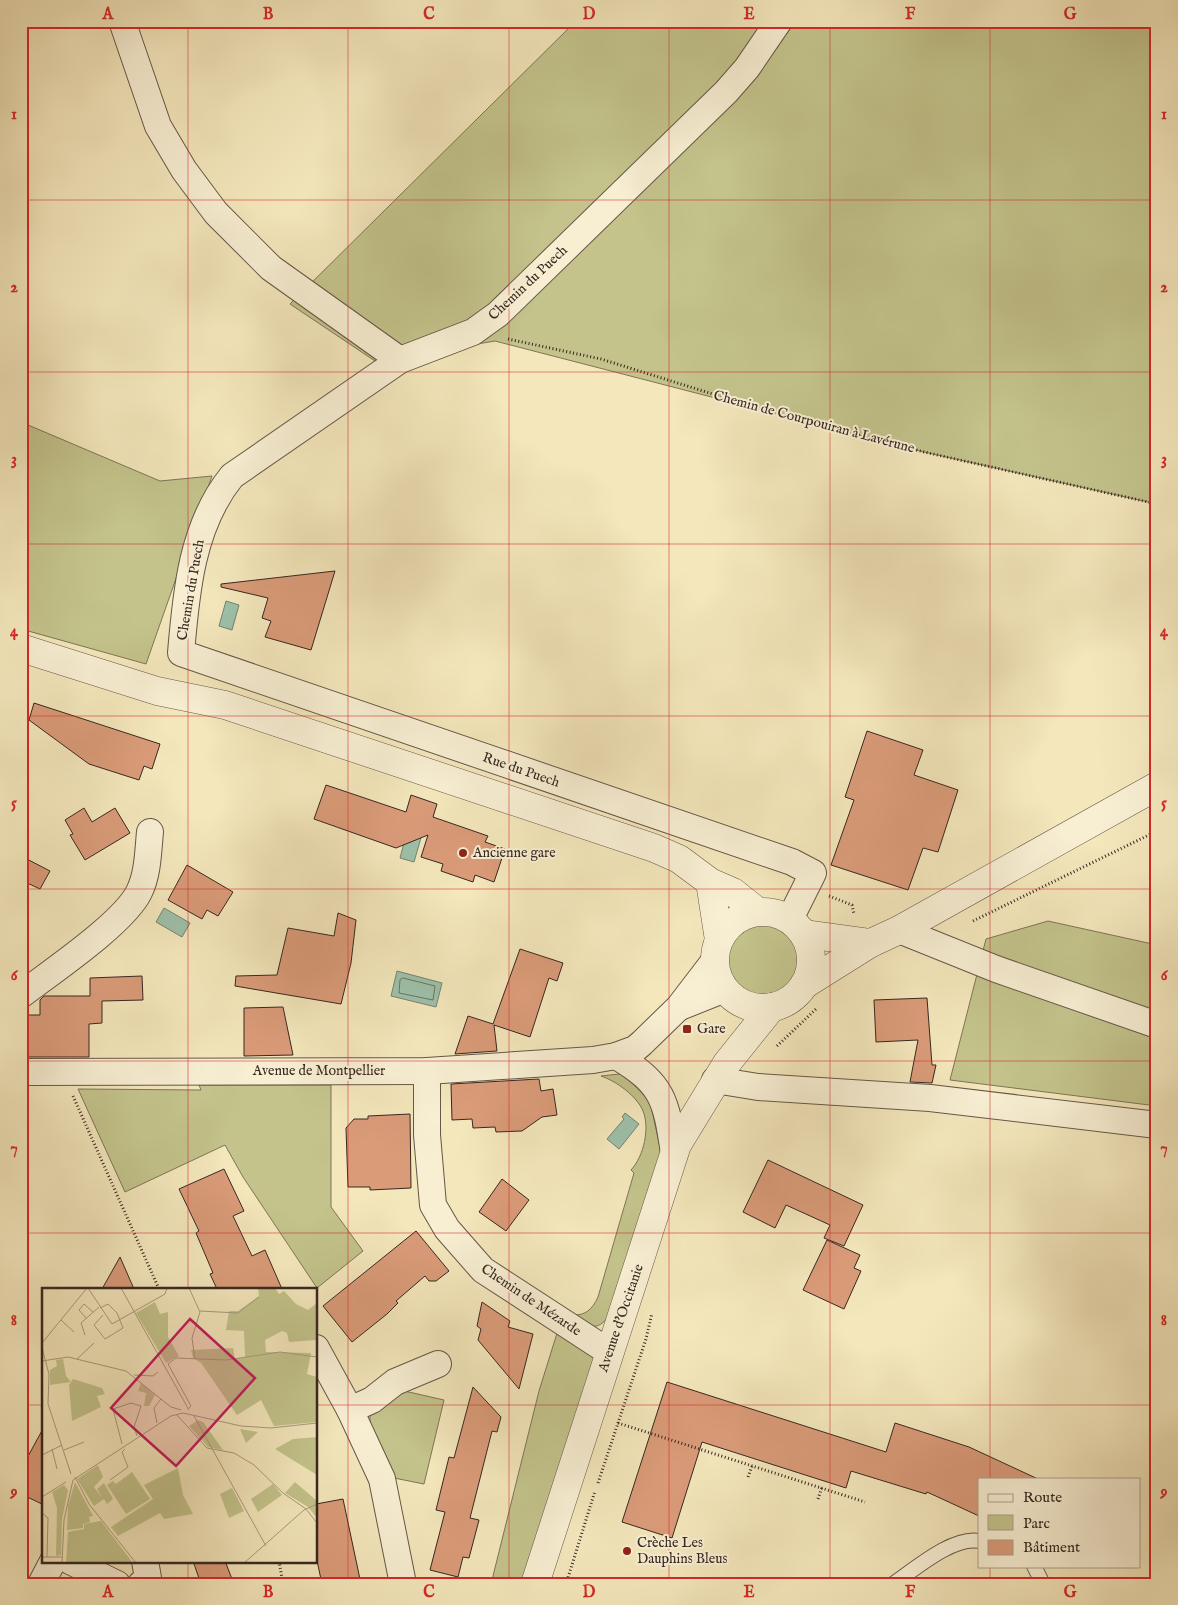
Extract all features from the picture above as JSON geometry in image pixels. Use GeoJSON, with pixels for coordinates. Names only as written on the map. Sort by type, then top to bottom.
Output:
{"type":"FeatureCollection","features":[{"type":"Feature","properties":{"kind":"street"},"geometry":{"type":"LineString","coordinates":[[122,21],[158,126],[184,170],[216,213],[271,268],[400,360]]}},
{"type":"Feature","properties":{"kind":"street","name":"Chemin du Puech"},"geometry":{"type":"LineString","coordinates":[[181,653],[184,615],[194,558],[206,515],[232,476],[400,360],[473,332],[498,314],[726,92],[747,68],[779,21]]}},
{"type":"Feature","properties":{"kind":"street"},"geometry":{"type":"LineString","coordinates":[[21,648],[157,692],[224,705],[654,848],[678,859],[710,882],[733,892],[758,912]]}},
{"type":"Feature","properties":{"kind":"street","name":"Rue du Puech"},"geometry":{"type":"LineString","coordinates":[[181,653],[792,862],[812,873],[797,926]]}},
{"type":"Feature","properties":{"kind":"street"},"geometry":{"type":"LineString","coordinates":[[710,882],[717,950],[717,973],[734,996],[756,1007],[772,1007],[813,994],[871,943],[899,930],[1157,786]]}},
{"type":"Feature","properties":{"kind":"street"},"geometry":{"type":"LineString","coordinates":[[21,994],[71,957],[133,904],[145,875],[150,832]]}},
{"type":"Feature","properties":{"kind":"street"},"geometry":{"type":"LineString","coordinates":[[717,950],[727,928],[737,919],[758,912],[774,912],[797,926],[871,943]]}},
{"type":"Feature","properties":{"kind":"street"},"geometry":{"type":"LineString","coordinates":[[797,926],[811,950],[812,960],[808,978],[813,994]]}},
{"type":"Feature","properties":{"kind":"street"},"geometry":{"type":"LineString","coordinates":[[899,930],[996,969],[1157,1025]]}},
{"type":"Feature","properties":{"kind":"street","name":"Avenue de Montpellier"},"geometry":{"type":"LineString","coordinates":[[21,1072],[427,1071],[592,1060],[616,1056],[635,1049],[679,1007],[717,950]]}},
{"type":"Feature","properties":{"kind":"street","name":"Avenue de Montpellier"},"geometry":{"type":"LineString","coordinates":[[679,1007],[734,996]]}},
{"type":"Feature","properties":{"kind":"street","name":"Avenue d'Occitanie"},"geometry":{"type":"LineString","coordinates":[[721,1072],[734,996]]}},
{"type":"Feature","properties":{"kind":"street","name":"Avenue d'Occitanie"},"geometry":{"type":"LineString","coordinates":[[535,1584],[674,1152],[721,1072],[772,1007]]}},
{"type":"Feature","properties":{"kind":"street"},"geometry":{"type":"LineString","coordinates":[[616,1056],[641,1072],[660,1092],[667,1108],[674,1152]]}},
{"type":"Feature","properties":{"kind":"street","name":"Chemin de Mézarde"},"geometry":{"type":"LineString","coordinates":[[427,1071],[430,1192],[437,1216],[466,1252],[484,1270],[609,1352]]}},
{"type":"Feature","properties":{"kind":"street"},"geometry":{"type":"LineString","coordinates":[[721,1072],[758,1087],[930,1098],[1157,1125]]}},
{"type":"Feature","properties":{"kind":"street"},"geometry":{"type":"LineString","coordinates":[[318,1352],[350,1410],[382,1479],[403,1584]]}},
{"type":"Feature","properties":{"kind":"street"},"geometry":{"type":"LineString","coordinates":[[350,1410],[372,1400],[395,1382],[438,1364]]}},
{"type":"Feature","properties":{"kind":"street"},"geometry":{"type":"LineString","coordinates":[[41,1584],[52,1562]]}},
{"type":"Feature","properties":{"kind":"street"},"geometry":{"type":"LineString","coordinates":[[72,1562],[117,1584]]}},
{"type":"Feature","properties":{"kind":"street"},"geometry":{"type":"LineString","coordinates":[[141,1584],[148,1578],[145,1562]]}},
{"type":"Feature","properties":{"kind":"lane"},"geometry":{"type":"LineString","coordinates":[[893,1584],[942,1550],[970,1539],[978,1541]]}},
{"type":"Feature","properties":{"kind":"lane"},"geometry":{"type":"LineString","coordinates":[[1035,1568],[1043,1584]]}},
{"type":"Feature","properties":{"kind":"path","name":"Chemin de Courpouiran à Lavérune"},"geometry":{"type":"LineString","coordinates":[[473,332],[601,359],[770,412],[924,452],[1157,504]]}},
{"type":"Feature","properties":{"kind":"path"},"geometry":{"type":"LineString","coordinates":[[774,1049],[813,994]]}},
{"type":"Feature","properties":{"kind":"path"},"geometry":{"type":"LineString","coordinates":[[61,1071],[159,1288]]}},
{"type":"Feature","properties":{"kind":"path"},"geometry":{"type":"LineString","coordinates":[[566,1584],[653,1312]]}},
{"type":"Feature","properties":{"kind":"path"},"geometry":{"type":"LineString","coordinates":[[618,1423],[865,1502]]}},
{"type":"Feature","properties":{"kind":"path"},"geometry":{"type":"LineString","coordinates":[[748,1477],[752,1466]]}},
{"type":"Feature","properties":{"kind":"path"},"geometry":{"type":"LineString","coordinates":[[818,1499],[822,1487]]}},
{"type":"Feature","properties":{"kind":"path"},"geometry":{"type":"LineString","coordinates":[[279,1562],[284,1584]]}},
{"type":"Feature","properties":{"kind":"green space"},"geometry":{"type":"Polygon","coordinates":[[[576,21],[1157,21],[1157,504],[924,452],[495,341],[375,361],[290,304],[576,21]]]}},
{"type":"Feature","properties":{"kind":"green space"},"geometry":{"type":"Polygon","coordinates":[[[21,422],[160,481],[212,476],[146,664],[21,629],[21,422]]]}},
{"type":"Feature","properties":{"kind":"green space"},"geometry":{"type":"Polygon","coordinates":[[[764,919],[779,922],[792,931],[801,944],[804,959],[801,974],[792,987],[779,996],[764,999],[749,996],[736,987],[727,974],[724,959],[727,944],[736,931],[749,922],[764,919]]]}},
{"type":"Feature","properties":{"kind":"green space"},"geometry":{"type":"Polygon","coordinates":[[[1048,921],[1157,945],[1157,1106],[950,1080],[986,939],[1048,921]]]}},
{"type":"Feature","properties":{"kind":"green space"},"geometry":{"type":"Polygon","coordinates":[[[628,1073],[649,1097],[661,1152],[610,1314],[601,1324],[592,1326],[571,1315],[588,1311],[598,1297],[634,1173],[631,1170],[642,1150],[646,1133],[645,1118],[640,1105],[619,1085],[601,1076],[628,1073]]]}},
{"type":"Feature","properties":{"kind":"green space"},"geometry":{"type":"Polygon","coordinates":[[[199,1085],[331,1085],[331,1207],[363,1251],[317,1288],[243,1177],[225,1145],[125,1192],[78,1089],[201,1090],[199,1085]]]}},
{"type":"Feature","properties":{"kind":"green space"},"geometry":{"type":"Polygon","coordinates":[[[558,1330],[596,1355],[525,1584],[491,1584],[539,1391],[558,1330]]]}},
{"type":"Feature","properties":{"kind":"green space"},"geometry":{"type":"Polygon","coordinates":[[[400,1390],[444,1400],[424,1484],[394,1478],[370,1427],[370,1416],[379,1406],[400,1390]]]}},
{"type":"Feature","properties":{"kind":"water"},"geometry":{"type":"Polygon","coordinates":[[[226,601],[239,605],[232,630],[219,626],[226,601]]]}},
{"type":"Feature","properties":{"kind":"water"},"geometry":{"type":"Polygon","coordinates":[[[423,831],[414,862],[400,858],[406,835],[423,831]]]}},
{"type":"Feature","properties":{"kind":"water"},"geometry":{"type":"Polygon","coordinates":[[[164,908],[190,923],[182,937],[156,922],[164,908]]]}},
{"type":"Feature","properties":{"kind":"water"},"geometry":{"type":"Polygon","coordinates":[[[397,971],[442,983],[436,1007],[391,996],[397,971]]]}},
{"type":"Feature","properties":{"kind":"water"},"geometry":{"type":"Polygon","coordinates":[[[625,1113],[639,1124],[619,1149],[607,1139],[624,1119],[622,1117],[625,1113]]]}},
{"type":"Feature","properties":{"kind":"building"},"geometry":{"type":"Polygon","coordinates":[[[335,571],[311,650],[265,637],[271,621],[262,618],[268,598],[221,587],[221,584],[335,571]]]}},
{"type":"Feature","properties":{"kind":"building"},"geometry":{"type":"Polygon","coordinates":[[[34,703],[160,744],[152,769],[144,766],[139,780],[89,764],[29,720],[34,703]]]}},
{"type":"Feature","properties":{"kind":"building"},"geometry":{"type":"Polygon","coordinates":[[[867,731],[923,750],[914,775],[958,790],[938,852],[923,848],[908,890],[831,865],[854,800],[845,797],[867,731]]]}},
{"type":"Feature","properties":{"kind":"building"},"geometry":{"type":"Polygon","coordinates":[[[326,785],[406,812],[411,795],[437,804],[433,817],[488,836],[485,842],[505,849],[494,882],[475,875],[473,882],[441,871],[443,864],[421,857],[428,835],[396,848],[314,819],[326,785]]]}},
{"type":"Feature","properties":{"kind":"building"},"geometry":{"type":"Polygon","coordinates":[[[84,808],[92,822],[115,808],[130,833],[85,860],[70,835],[73,834],[65,820],[84,808]]]}},
{"type":"Feature","properties":{"kind":"building"},"geometry":{"type":"Polygon","coordinates":[[[21,856],[50,871],[40,889],[21,880],[21,856]]]}},
{"type":"Feature","properties":{"kind":"building"},"geometry":{"type":"Polygon","coordinates":[[[187,865],[233,892],[218,916],[207,910],[202,919],[168,900],[187,865]]]}},
{"type":"Feature","properties":{"kind":"building"},"geometry":{"type":"Polygon","coordinates":[[[338,913],[356,920],[351,963],[341,1004],[235,986],[236,976],[277,975],[288,928],[334,936],[338,913]]]}},
{"type":"Feature","properties":{"kind":"building"},"geometry":{"type":"Polygon","coordinates":[[[520,949],[563,963],[557,981],[549,978],[530,1037],[494,1025],[497,1051],[455,1054],[468,1016],[493,1024],[520,949]]]}},
{"type":"Feature","properties":{"kind":"building"},"geometry":{"type":"Polygon","coordinates":[[[142,976],[143,1000],[102,1001],[102,1023],[89,1024],[89,1057],[21,1057],[21,1015],[40,1015],[40,1000],[44,996],[90,996],[90,978],[142,976]]]}},
{"type":"Feature","properties":{"kind":"building"},"geometry":{"type":"Polygon","coordinates":[[[927,998],[932,1065],[936,1065],[932,1083],[910,1082],[918,1040],[876,1042],[874,1000],[927,998]]]}},
{"type":"Feature","properties":{"kind":"building"},"geometry":{"type":"Polygon","coordinates":[[[283,1007],[293,1055],[244,1056],[244,1008],[283,1007]]]}},
{"type":"Feature","properties":{"kind":"building"},"geometry":{"type":"Polygon","coordinates":[[[539,1079],[541,1091],[553,1089],[557,1115],[542,1117],[522,1131],[496,1132],[495,1127],[473,1128],[472,1119],[452,1120],[451,1084],[539,1079]]]}},
{"type":"Feature","properties":{"kind":"building"},"geometry":{"type":"Polygon","coordinates":[[[410,1114],[411,1188],[370,1190],[370,1187],[348,1187],[346,1128],[354,1119],[368,1119],[368,1116],[410,1114]]]}},
{"type":"Feature","properties":{"kind":"building"},"geometry":{"type":"Polygon","coordinates":[[[768,1160],[863,1205],[844,1246],[824,1238],[830,1225],[786,1205],[775,1228],[743,1212],[768,1160]]]}},
{"type":"Feature","properties":{"kind":"building"},"geometry":{"type":"Polygon","coordinates":[[[224,1169],[244,1211],[233,1216],[252,1256],[265,1250],[282,1288],[217,1288],[210,1274],[213,1273],[196,1233],[199,1231],[179,1189],[224,1169]]]}},
{"type":"Feature","properties":{"kind":"building"},"geometry":{"type":"Polygon","coordinates":[[[502,1179],[529,1200],[506,1231],[479,1212],[502,1179]]]}},
{"type":"Feature","properties":{"kind":"building"},"geometry":{"type":"Polygon","coordinates":[[[416,1231],[449,1271],[436,1281],[429,1281],[425,1276],[396,1301],[398,1303],[387,1314],[352,1342],[323,1306],[416,1231]]]}},
{"type":"Feature","properties":{"kind":"building"},"geometry":{"type":"Polygon","coordinates":[[[827,1240],[860,1255],[854,1268],[861,1271],[844,1309],[803,1290],[827,1240]]]}},
{"type":"Feature","properties":{"kind":"building"},"geometry":{"type":"Polygon","coordinates":[[[120,1257],[134,1288],[103,1288],[120,1257]]]}},
{"type":"Feature","properties":{"kind":"building"},"geometry":{"type":"Polygon","coordinates":[[[482,1302],[510,1321],[508,1327],[533,1334],[519,1389],[478,1340],[481,1329],[477,1326],[482,1302]]]}},
{"type":"Feature","properties":{"kind":"building"},"geometry":{"type":"Polygon","coordinates":[[[667,1382],[886,1452],[895,1423],[969,1447],[1036,1478],[978,1478],[978,1516],[927,1492],[926,1494],[851,1471],[846,1488],[702,1442],[672,1538],[622,1522],[667,1382]]]}},
{"type":"Feature","properties":{"kind":"building"},"geometry":{"type":"Polygon","coordinates":[[[473,1387],[501,1417],[497,1432],[492,1431],[470,1518],[479,1520],[469,1558],[463,1557],[458,1577],[430,1570],[445,1512],[436,1510],[449,1457],[454,1458],[473,1387]]]}},
{"type":"Feature","properties":{"kind":"building"},"geometry":{"type":"Polygon","coordinates":[[[42,1431],[42,1504],[21,1494],[21,1469],[42,1431]]]}},
{"type":"Feature","properties":{"kind":"building"},"geometry":{"type":"Polygon","coordinates":[[[343,1499],[361,1584],[322,1584],[317,1562],[318,1504],[343,1499]]]}},
{"type":"Feature","properties":{"kind":"building"},"geometry":{"type":"Polygon","coordinates":[[[193,1562],[225,1562],[234,1584],[201,1584],[193,1562]]]}},
{"type":"Feature","properties":{"kind":"place","name":"Ancienne gare"},"geometry":{"type":"Point","coordinates":[463,853]}},
{"type":"Feature","properties":{"kind":"place","name":"Gare"},"geometry":{"type":"Point","coordinates":[687,1029]}},
{"type":"Feature","properties":{"kind":"place","name":"Crèche Les Dauphins Bleus"},"geometry":{"type":"Point","coordinates":[627,1551]}}]}
